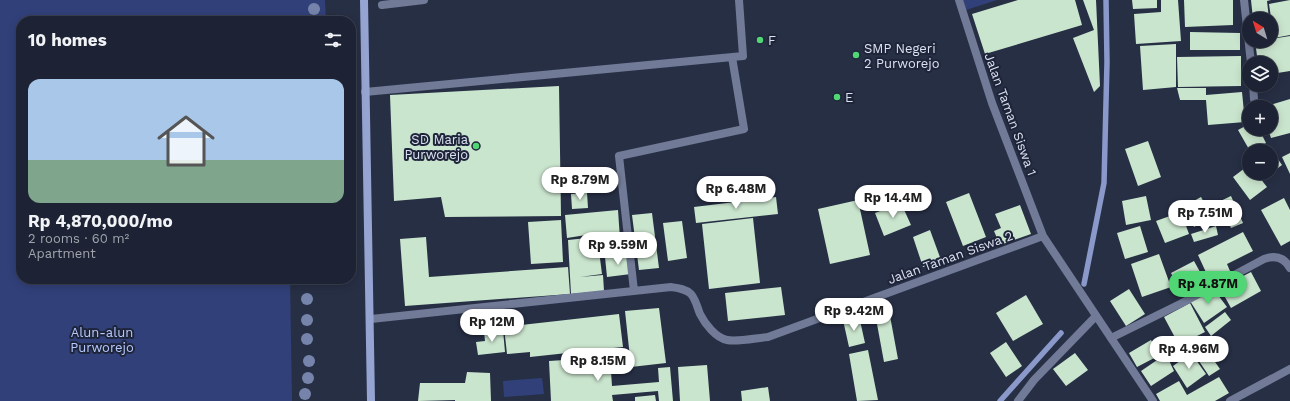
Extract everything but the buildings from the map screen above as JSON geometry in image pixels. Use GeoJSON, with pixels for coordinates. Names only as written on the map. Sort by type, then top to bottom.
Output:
{"type":"FeatureCollection","features":[{"type":"Feature","properties":{"kind":"main road"},"geometry":{"type":"LineString","coordinates":[[364,0],[371,319],[371,401]]}},
{"type":"Feature","properties":{"kind":"street"},"geometry":{"type":"LineString","coordinates":[[382,5],[424,0]]}},
{"type":"Feature","properties":{"kind":"street"},"geometry":{"type":"LineString","coordinates":[[366,92],[743,56],[739,0]]}},
{"type":"Feature","properties":{"kind":"street","name":"Jalan Taman Siswa 1"},"geometry":{"type":"LineString","coordinates":[[959,0],[992,103],[1043,236],[1153,401]]}},
{"type":"Feature","properties":{"kind":"street"},"geometry":{"type":"LineString","coordinates":[[1244,0],[1250,56]]}},
{"type":"Feature","properties":{"kind":"street"},"geometry":{"type":"LineString","coordinates":[[634,291],[619,156],[744,130],[732,57]]}},
{"type":"Feature","properties":{"kind":"street"},"geometry":{"type":"LineString","coordinates":[[1254,92],[1254,99]]}},
{"type":"Feature","properties":{"kind":"street","name":"Jalan Taman Siswa 2"},"geometry":{"type":"LineString","coordinates":[[371,319],[671,287],[683,289],[690,294],[698,305],[701,315],[715,333],[726,340],[768,337],[1043,236]]}},
{"type":"Feature","properties":{"kind":"street"},"geometry":{"type":"LineString","coordinates":[[1111,338],[1180,304],[1264,259],[1272,256],[1278,257],[1286,260],[1290,268]]}},
{"type":"Feature","properties":{"kind":"street"},"geometry":{"type":"LineString","coordinates":[[1018,401],[1034,380],[1096,316]]}},
{"type":"Feature","properties":{"kind":"street"},"geometry":{"type":"LineString","coordinates":[[1230,401],[1290,369]]}},
{"type":"Feature","properties":{"kind":"green space","name":"Alun-alun Purworejo"},"geometry":{"type":"Polygon","coordinates":[[[0,0],[325,0],[326,16],[16,16],[16,284],[290,284],[292,401],[0,401],[0,0]]]}},
{"type":"Feature","properties":{"kind":"green space"},"geometry":{"type":"Polygon","coordinates":[[[963,0],[997,0],[966,10],[963,0]]]}},
{"type":"Feature","properties":{"kind":"green space"},"geometry":{"type":"Polygon","coordinates":[[[542,378],[544,394],[504,397],[503,381],[542,378]]]}},
{"type":"Feature","properties":{"kind":"waterway"},"geometry":{"type":"LineString","coordinates":[[1084,284],[1104,183],[1107,62],[1106,0]]}},
{"type":"Feature","properties":{"kind":"waterway"},"geometry":{"type":"LineString","coordinates":[[1000,401],[1061,333]]}},
{"type":"Feature","properties":{"kind":"place","name":"F"},"geometry":{"type":"Point","coordinates":[760,40]}},
{"type":"Feature","properties":{"kind":"place","name":"SMP Negeri 2 Purworejo"},"geometry":{"type":"Point","coordinates":[856,55]}},
{"type":"Feature","properties":{"kind":"place","name":"E"},"geometry":{"type":"Point","coordinates":[837,97]}},
{"type":"Feature","properties":{"kind":"place","name":"SD Maria Purworejo"},"geometry":{"type":"Point","coordinates":[476,146]}}]}
